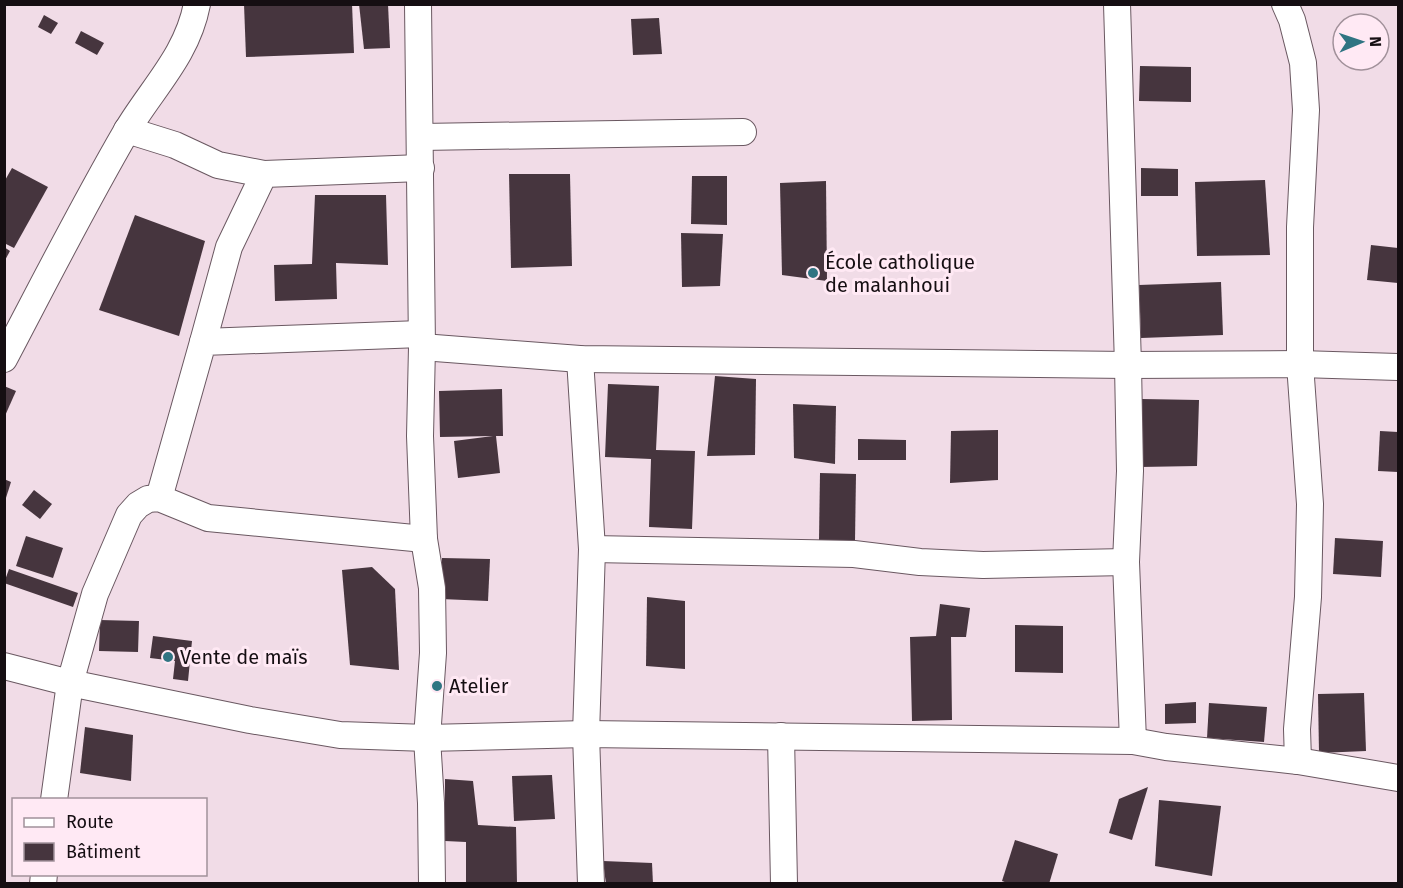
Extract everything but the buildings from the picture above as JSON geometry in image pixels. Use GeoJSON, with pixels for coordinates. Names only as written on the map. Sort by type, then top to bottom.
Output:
{"type":"FeatureCollection","features":[{"type":"Feature","properties":{"kind":"street"},"geometry":{"type":"LineString","coordinates":[[4,359],[127,130],[180,54],[193,23],[197,4]]}},
{"type":"Feature","properties":{"kind":"street"},"geometry":{"type":"LineString","coordinates":[[418,4],[422,341],[420,436],[424,539],[432,588],[433,642],[427,738],[432,884]]}},
{"type":"Feature","properties":{"kind":"street"},"geometry":{"type":"LineString","coordinates":[[1117,4],[1128,365],[1130,471],[1126,562],[1133,741]]}},
{"type":"Feature","properties":{"kind":"street"},"geometry":{"type":"LineString","coordinates":[[1285,4],[1292,20],[1303,63],[1306,110],[1300,227],[1300,364],[1310,504],[1308,597],[1296,729],[1298,761]]}},
{"type":"Feature","properties":{"kind":"street"},"geometry":{"type":"LineString","coordinates":[[127,130],[175,145],[218,165],[264,174],[421,168]]}},
{"type":"Feature","properties":{"kind":"street"},"geometry":{"type":"LineString","coordinates":[[421,137],[743,132]]}},
{"type":"Feature","properties":{"kind":"street"},"geometry":{"type":"LineString","coordinates":[[159,498],[229,247],[264,174]]}},
{"type":"Feature","properties":{"kind":"street"},"geometry":{"type":"LineString","coordinates":[[203,342],[422,341],[580,359],[1128,365],[1300,364],[1398,367]]}},
{"type":"Feature","properties":{"kind":"street"},"geometry":{"type":"LineString","coordinates":[[580,359],[592,549],[586,734],[591,884]]}},
{"type":"Feature","properties":{"kind":"street"},"geometry":{"type":"LineString","coordinates":[[54,798],[70,683],[95,594],[129,515],[138,505],[148,499],[159,498],[208,518],[424,539]]}},
{"type":"Feature","properties":{"kind":"street"},"geometry":{"type":"LineString","coordinates":[[592,549],[854,554],[920,562],[984,565],[1126,562]]}},
{"type":"Feature","properties":{"kind":"street"},"geometry":{"type":"LineString","coordinates":[[4,666],[70,683],[250,720],[340,735],[427,738],[586,734],[1133,741],[1166,747],[1298,761],[1398,778]]}},
{"type":"Feature","properties":{"kind":"street"},"geometry":{"type":"LineString","coordinates":[[781,736],[784,884]]}},
{"type":"Feature","properties":{"kind":"place","name":"École catholique de malanhoui"},"geometry":{"type":"Point","coordinates":[813,273]}},
{"type":"Feature","properties":{"kind":"place","name":"Vente de maïs"},"geometry":{"type":"Point","coordinates":[168,657]}},
{"type":"Feature","properties":{"kind":"place","name":"Atelier"},"geometry":{"type":"Point","coordinates":[437,686]}}]}
